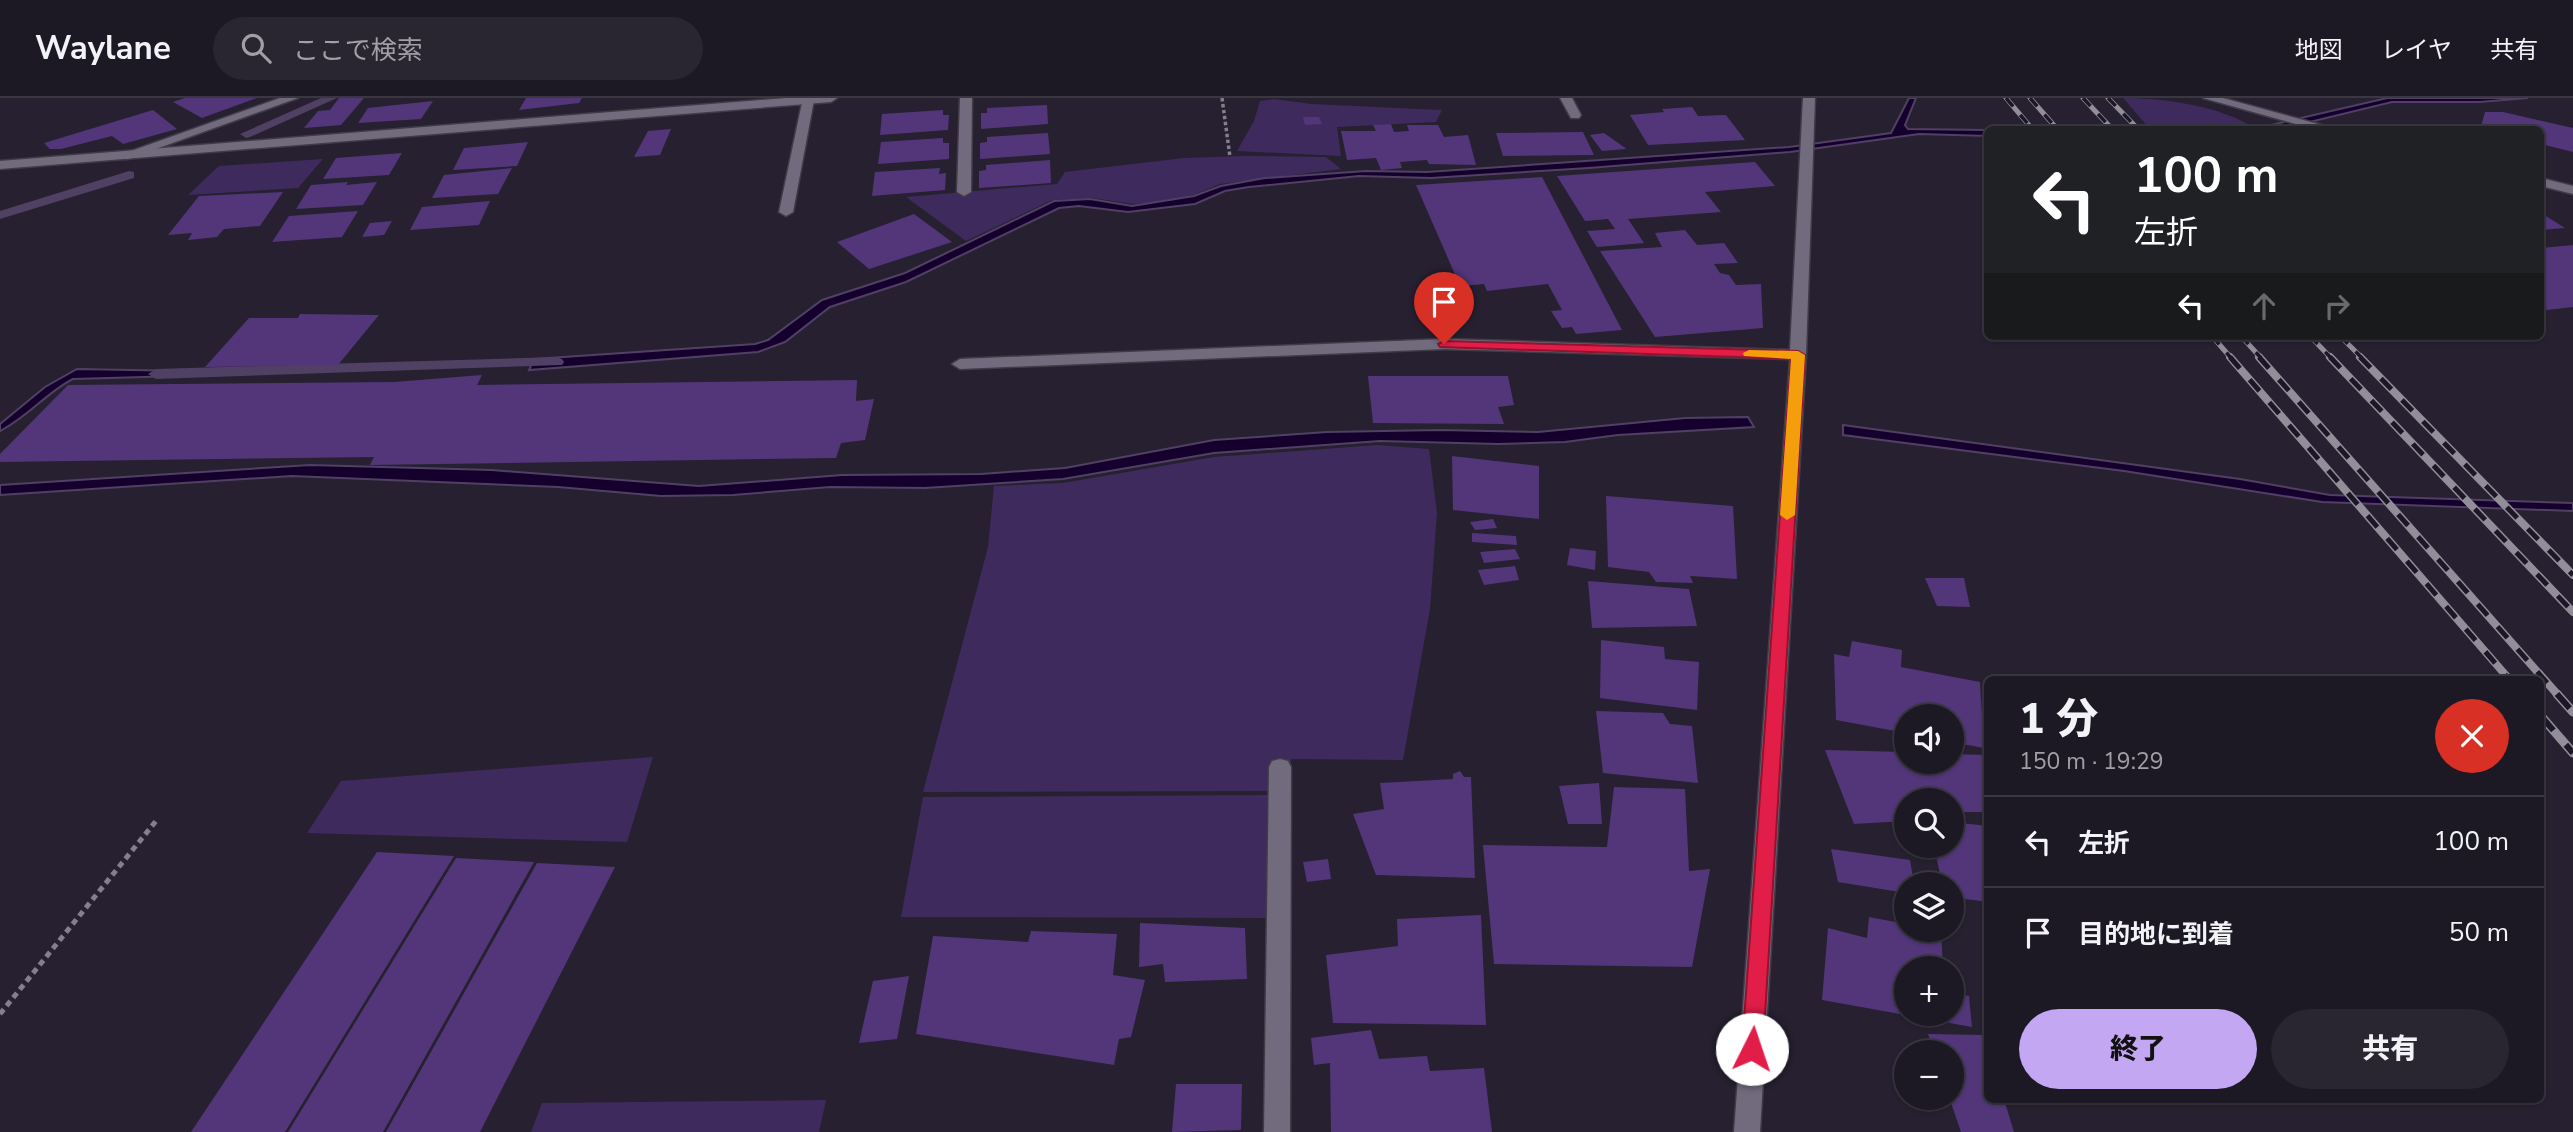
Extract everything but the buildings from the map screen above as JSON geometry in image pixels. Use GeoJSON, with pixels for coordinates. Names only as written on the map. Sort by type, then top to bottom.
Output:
{"type":"FeatureCollection","features":[{"type":"Feature","properties":{"kind":"street"},"geometry":{"type":"LineString","coordinates":[[123,156],[292,98]]}},
{"type":"Feature","properties":{"kind":"street"},"geometry":{"type":"LineString","coordinates":[[0,165],[831,98]]}},
{"type":"Feature","properties":{"kind":"street"},"geometry":{"type":"LineString","coordinates":[[964,192],[966,98]]}},
{"type":"Feature","properties":{"kind":"street"},"geometry":{"type":"LineString","coordinates":[[1566,98],[1575,115]]}},
{"type":"Feature","properties":{"kind":"street"},"geometry":{"type":"LineString","coordinates":[[1747,1132],[1798,355],[1809,98]]}},
{"type":"Feature","properties":{"kind":"street"},"geometry":{"type":"LineString","coordinates":[[2209,98],[2319,126]]}},
{"type":"Feature","properties":{"kind":"street"},"geometry":{"type":"LineString","coordinates":[[786,212],[808,100]]}},
{"type":"Feature","properties":{"kind":"street"},"geometry":{"type":"LineString","coordinates":[[2544,183],[2573,190]]}},
{"type":"Feature","properties":{"kind":"street"},"geometry":{"type":"LineString","coordinates":[[960,364],[1444,344],[1798,355]]}},
{"type":"Feature","properties":{"kind":"street"},"geometry":{"type":"LineString","coordinates":[[1277,1132],[1280,767]]}},
{"type":"Feature","properties":{"kind":"path"},"geometry":{"type":"LineString","coordinates":[[1222,98],[1230,157]]}},
{"type":"Feature","properties":{"kind":"path"},"geometry":{"type":"LineString","coordinates":[[0,1014],[156,821]]}},
{"type":"Feature","properties":{"kind":"shaded area"},"geometry":{"type":"Polygon","coordinates":[[[1909,98],[1916,98],[1905,125],[1908,129],[1984,130],[1984,136],[1919,134],[1790,152],[1589,168],[1431,178],[1359,176],[1249,187],[1225,191],[1195,204],[1128,212],[1079,206],[1059,208],[906,282],[830,307],[785,342],[758,352],[529,370],[534,359],[755,344],[768,340],[822,300],[905,273],[1054,201],[1090,199],[1132,206],[1194,196],[1221,186],[1265,178],[1366,171],[1427,172],[1789,147],[1891,133],[1909,98]]]}},
{"type":"Feature","properties":{"kind":"shaded area"},"geometry":{"type":"Polygon","coordinates":[[[2123,98],[2192,105],[2226,114],[2251,126],[2147,126],[2123,98]]]}},
{"type":"Feature","properties":{"kind":"shaded area"},"geometry":{"type":"Polygon","coordinates":[[[2387,98],[2528,98],[2479,102],[2392,102],[2293,126],[2267,126],[2387,98]]]}},
{"type":"Feature","properties":{"kind":"shaded area"},"geometry":{"type":"Polygon","coordinates":[[[1274,99],[1311,104],[1442,110],[1436,122],[1337,127],[1341,156],[1237,151],[1254,121],[1260,101],[1274,99]]]}},
{"type":"Feature","properties":{"kind":"shaded area"},"geometry":{"type":"Polygon","coordinates":[[[1326,157],[1341,169],[1220,184],[1193,195],[1160,202],[1133,204],[1093,198],[1052,200],[966,241],[906,197],[1057,184],[1065,172],[1184,158],[1326,157]]]}},
{"type":"Feature","properties":{"kind":"shaded area"},"geometry":{"type":"Polygon","coordinates":[[[323,159],[298,188],[188,195],[219,166],[323,159]]]}},
{"type":"Feature","properties":{"kind":"shaded area"},"geometry":{"type":"Polygon","coordinates":[[[77,369],[185,371],[180,376],[73,379],[0,431],[0,424],[45,387],[77,369]]]}},
{"type":"Feature","properties":{"kind":"shaded area"},"geometry":{"type":"Polygon","coordinates":[[[1748,417],[1754,427],[1618,435],[1565,442],[1498,444],[1380,441],[1214,453],[1063,479],[925,488],[830,487],[733,495],[661,496],[558,487],[292,476],[0,495],[0,485],[310,465],[492,470],[699,486],[842,475],[981,474],[1065,468],[1214,440],[1327,432],[1538,432],[1685,418],[1748,417]]]}},
{"type":"Feature","properties":{"kind":"shaded area"},"geometry":{"type":"Polygon","coordinates":[[[1843,425],[2240,479],[2330,495],[2573,503],[2573,511],[2322,502],[2124,471],[1843,435],[1843,425]]]}},
{"type":"Feature","properties":{"kind":"shaded area"},"geometry":{"type":"Polygon","coordinates":[[[1377,445],[1429,449],[1437,513],[1430,609],[1403,760],[1291,759],[1288,791],[923,792],[988,547],[994,486],[1063,483],[1214,457],[1377,445]]]}},
{"type":"Feature","properties":{"kind":"shaded area"},"geometry":{"type":"Polygon","coordinates":[[[653,757],[627,842],[307,833],[341,781],[653,757]]]}},
{"type":"Feature","properties":{"kind":"shaded area"},"geometry":{"type":"Polygon","coordinates":[[[1270,795],[1267,918],[901,917],[923,797],[1270,795]]]}},
{"type":"Feature","properties":{"kind":"shaded area"},"geometry":{"type":"Polygon","coordinates":[[[826,1100],[819,1132],[531,1132],[542,1103],[826,1100]]]}},
{"type":"Feature","properties":{"kind":"waterway"},"geometry":{"type":"LineString","coordinates":[[246,134],[331,98]]}},
{"type":"Feature","properties":{"kind":"waterway"},"geometry":{"type":"LineString","coordinates":[[0,215],[129,175]]}},
{"type":"Feature","properties":{"kind":"waterway"},"geometry":{"type":"LineString","coordinates":[[156,374],[556,362]]}},
{"type":"Feature","properties":{"kind":"railway"},"geometry":{"type":"LineString","coordinates":[[2006,98],[2030,126]]}},
{"type":"Feature","properties":{"kind":"railway"},"geometry":{"type":"LineString","coordinates":[[2030,98],[2054,126]]}},
{"type":"Feature","properties":{"kind":"railway"},"geometry":{"type":"LineString","coordinates":[[2083,98],[2109,126]]}},
{"type":"Feature","properties":{"kind":"railway"},"geometry":{"type":"LineString","coordinates":[[2108,98],[2135,126]]}},
{"type":"Feature","properties":{"kind":"railway"},"geometry":{"type":"LineString","coordinates":[[2215,340],[2231,358]]}},
{"type":"Feature","properties":{"kind":"railway"},"geometry":{"type":"LineString","coordinates":[[2245,340],[2261,358]]}},
{"type":"Feature","properties":{"kind":"railway"},"geometry":{"type":"LineString","coordinates":[[2314,340],[2331,358]]}},
{"type":"Feature","properties":{"kind":"railway"},"geometry":{"type":"LineString","coordinates":[[2344,340],[2362,358]]}},
{"type":"Feature","properties":{"kind":"railway"},"geometry":{"type":"LineString","coordinates":[[2230,357],[2506,676]]}},
{"type":"Feature","properties":{"kind":"railway"},"geometry":{"type":"LineString","coordinates":[[2259,357],[2541,676]]}},
{"type":"Feature","properties":{"kind":"railway"},"geometry":{"type":"LineString","coordinates":[[2330,357],[2573,612]]}},
{"type":"Feature","properties":{"kind":"railway"},"geometry":{"type":"LineString","coordinates":[[2360,357],[2573,575]]}},
{"type":"Feature","properties":{"kind":"railway"},"geometry":{"type":"LineString","coordinates":[[2544,679],[2558,695]]}},
{"type":"Feature","properties":{"kind":"railway"},"geometry":{"type":"LineString","coordinates":[[2557,694],[2573,712]]}},
{"type":"Feature","properties":{"kind":"railway"},"geometry":{"type":"LineString","coordinates":[[2544,719],[2573,753]]}},
{"type":"Feature","properties":{"kind":"slow traffic"},"geometry":{"type":"LineString","coordinates":[[1749,353],[1798,355],[1787,515]]}},
{"type":"Feature","properties":{"kind":"route"},"geometry":{"type":"LineString","coordinates":[[1444,344],[1798,355],[1752,1049]]}}]}
